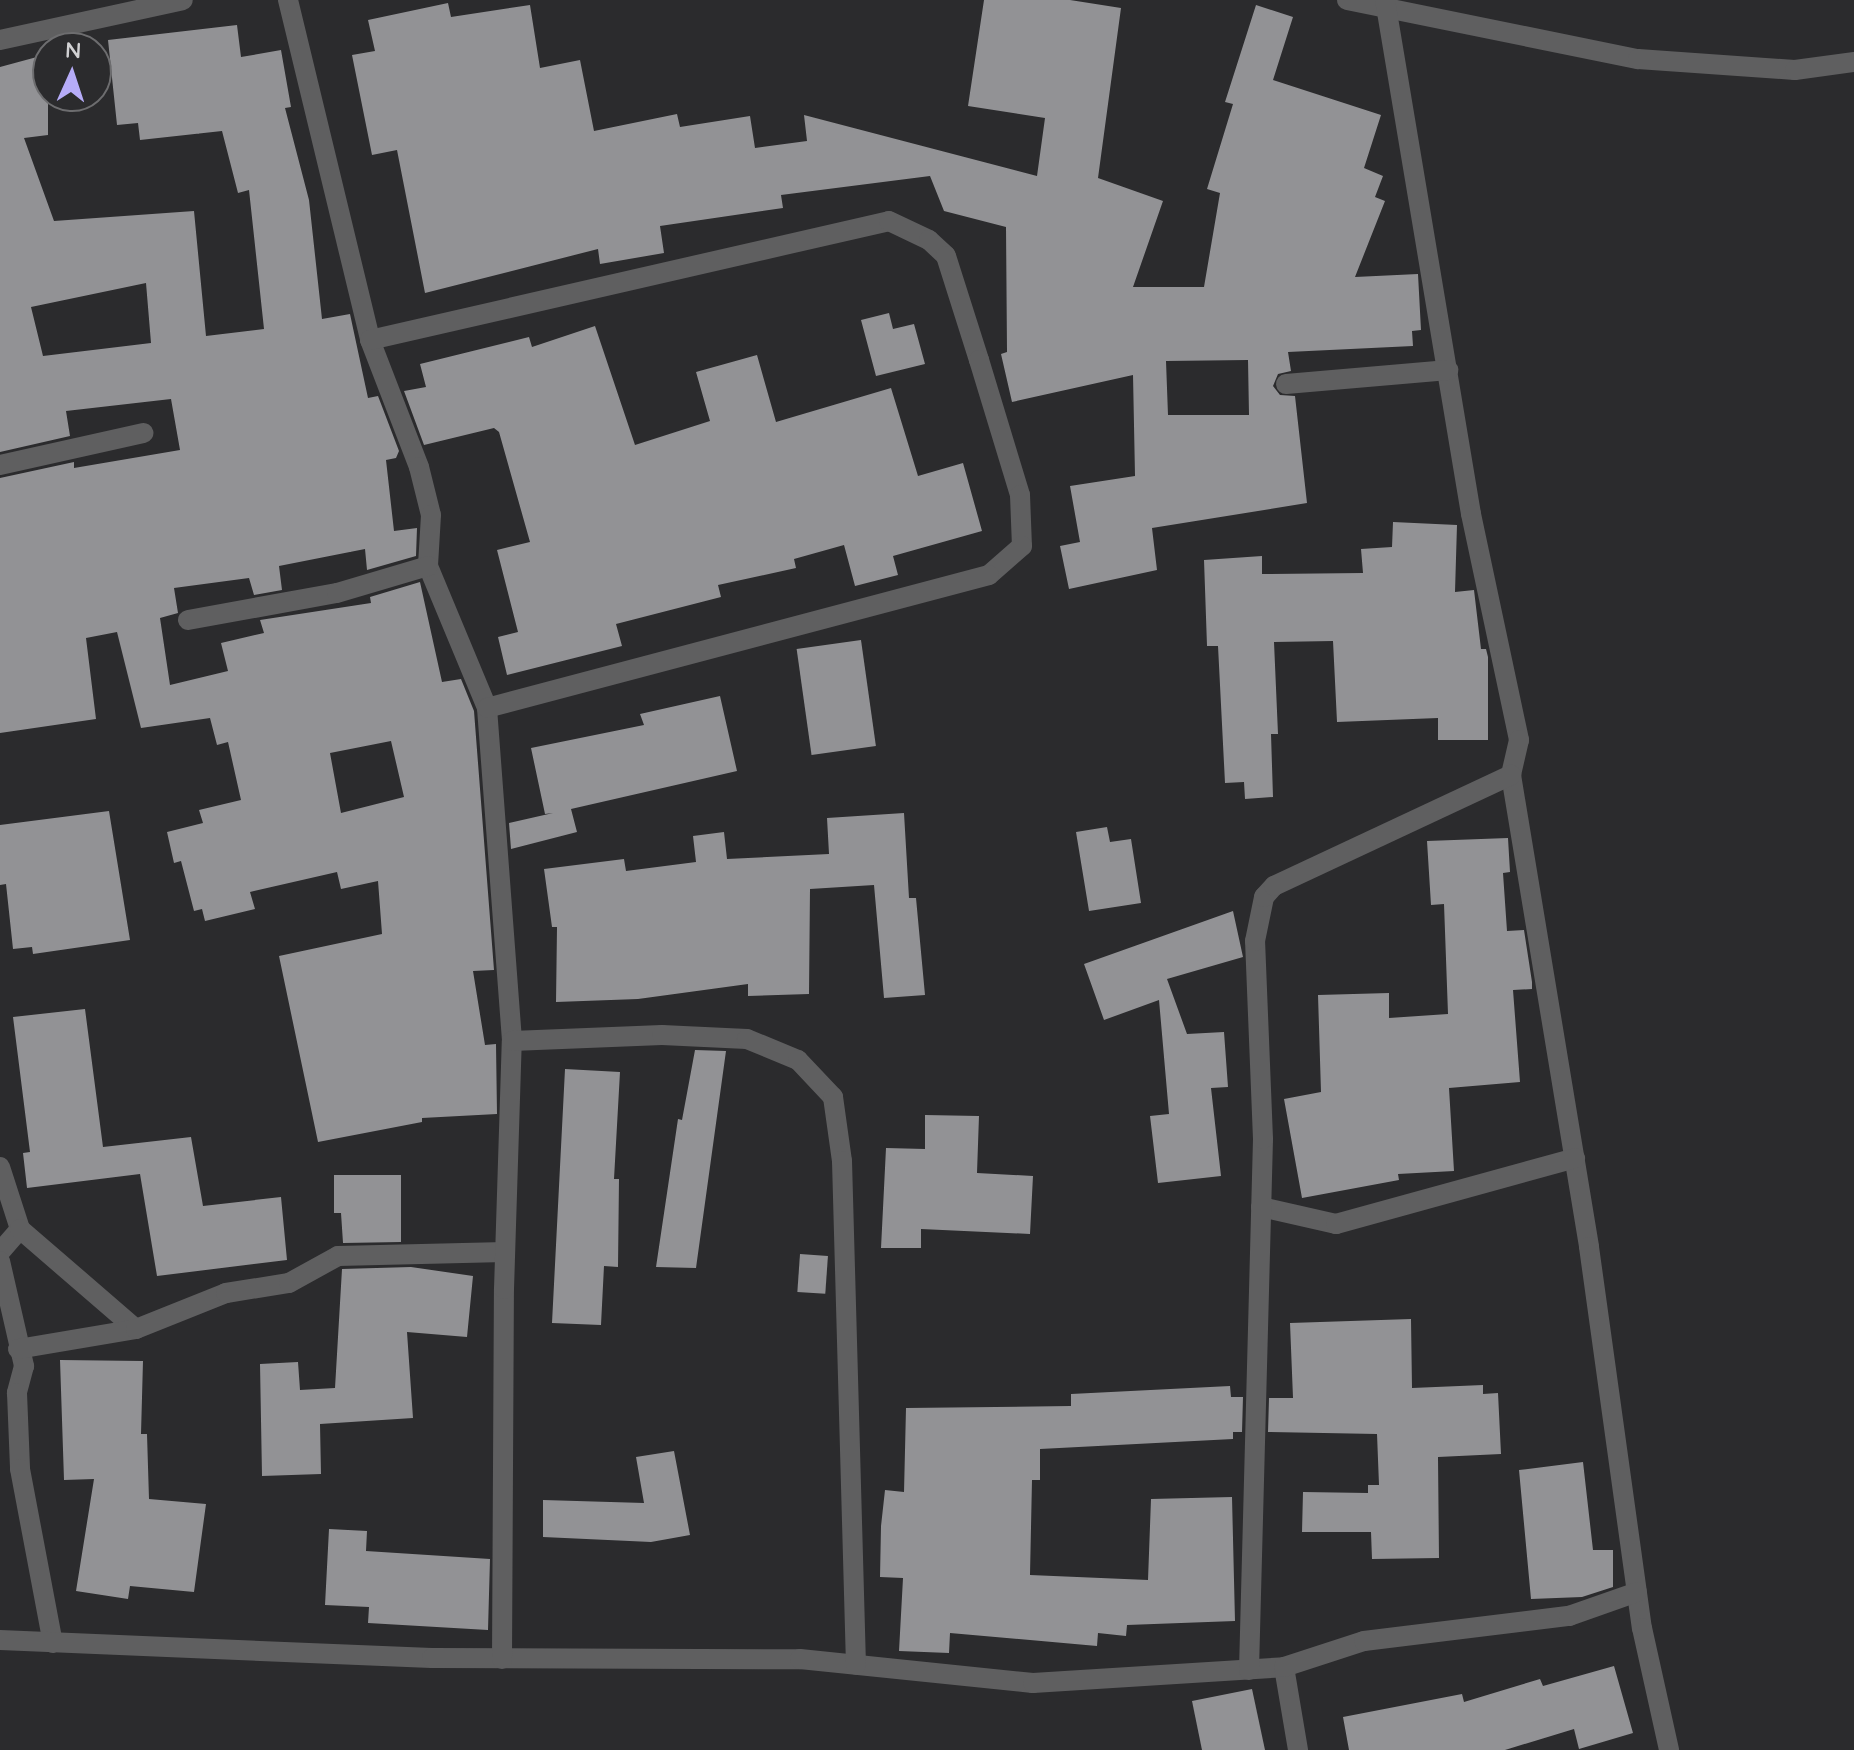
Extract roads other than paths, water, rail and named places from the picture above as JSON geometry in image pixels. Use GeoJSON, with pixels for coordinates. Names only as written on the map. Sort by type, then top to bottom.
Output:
{"type":"FeatureCollection","features":[{"type":"Feature","properties":{"kind":"street"},"geometry":{"type":"LineString","coordinates":[[0,40],[183,0]]}},
{"type":"Feature","properties":{"kind":"street"},"geometry":{"type":"LineString","coordinates":[[288,0],[370,340],[419,467],[431,515],[428,566],[487,708],[512,1041],[505,1252],[502,1659]]}},
{"type":"Feature","properties":{"kind":"street"},"geometry":{"type":"LineString","coordinates":[[1347,0],[1386,4],[1638,59],[1795,70],[1854,62]]}},
{"type":"Feature","properties":{"kind":"street"},"geometry":{"type":"LineString","coordinates":[[1386,4],[1471,514],[1519,740],[1511,775],[1575,1158],[1637,1592],[1669,1750]]}},
{"type":"Feature","properties":{"kind":"street"},"geometry":{"type":"LineString","coordinates":[[370,340],[889,221],[929,240],[946,256],[1020,508],[1022,546],[989,575],[487,708]]}},
{"type":"Feature","properties":{"kind":"street"},"geometry":{"type":"LineString","coordinates":[[1286,384],[1448,370]]}},
{"type":"Feature","properties":{"kind":"street"},"geometry":{"type":"LineString","coordinates":[[0,465],[143,433]]}},
{"type":"Feature","properties":{"kind":"street"},"geometry":{"type":"LineString","coordinates":[[188,620],[337,593],[428,566]]}},
{"type":"Feature","properties":{"kind":"street"},"geometry":{"type":"LineString","coordinates":[[1249,1670],[1261,1207],[1261,1011],[1255,941],[1264,897],[1274,886],[1511,775]]}},
{"type":"Feature","properties":{"kind":"street"},"geometry":{"type":"LineString","coordinates":[[512,1041],[662,1035],[747,1039],[798,1060],[833,1097],[842,1161],[856,1665]]}},
{"type":"Feature","properties":{"kind":"street"},"geometry":{"type":"LineString","coordinates":[[1261,1207],[1336,1224],[1575,1158]]}},
{"type":"Feature","properties":{"kind":"street"},"geometry":{"type":"LineString","coordinates":[[0,1167],[20,1229],[136,1329]]}},
{"type":"Feature","properties":{"kind":"street"},"geometry":{"type":"LineString","coordinates":[[0,1252],[20,1229]]}},
{"type":"Feature","properties":{"kind":"street"},"geometry":{"type":"LineString","coordinates":[[18,1349],[136,1329],[226,1293],[289,1283],[338,1256],[505,1252]]}},
{"type":"Feature","properties":{"kind":"street"},"geometry":{"type":"LineString","coordinates":[[0,1261],[24,1366],[17,1393],[20,1469],[53,1643]]}},
{"type":"Feature","properties":{"kind":"street"},"geometry":{"type":"LineString","coordinates":[[0,1640],[502,1659],[800,1659],[1033,1683],[1284,1667],[1364,1641],[1555,1618],[1637,1592]]}},
{"type":"Feature","properties":{"kind":"street"},"geometry":{"type":"LineString","coordinates":[[1284,1667],[1298,1750]]}}]}
